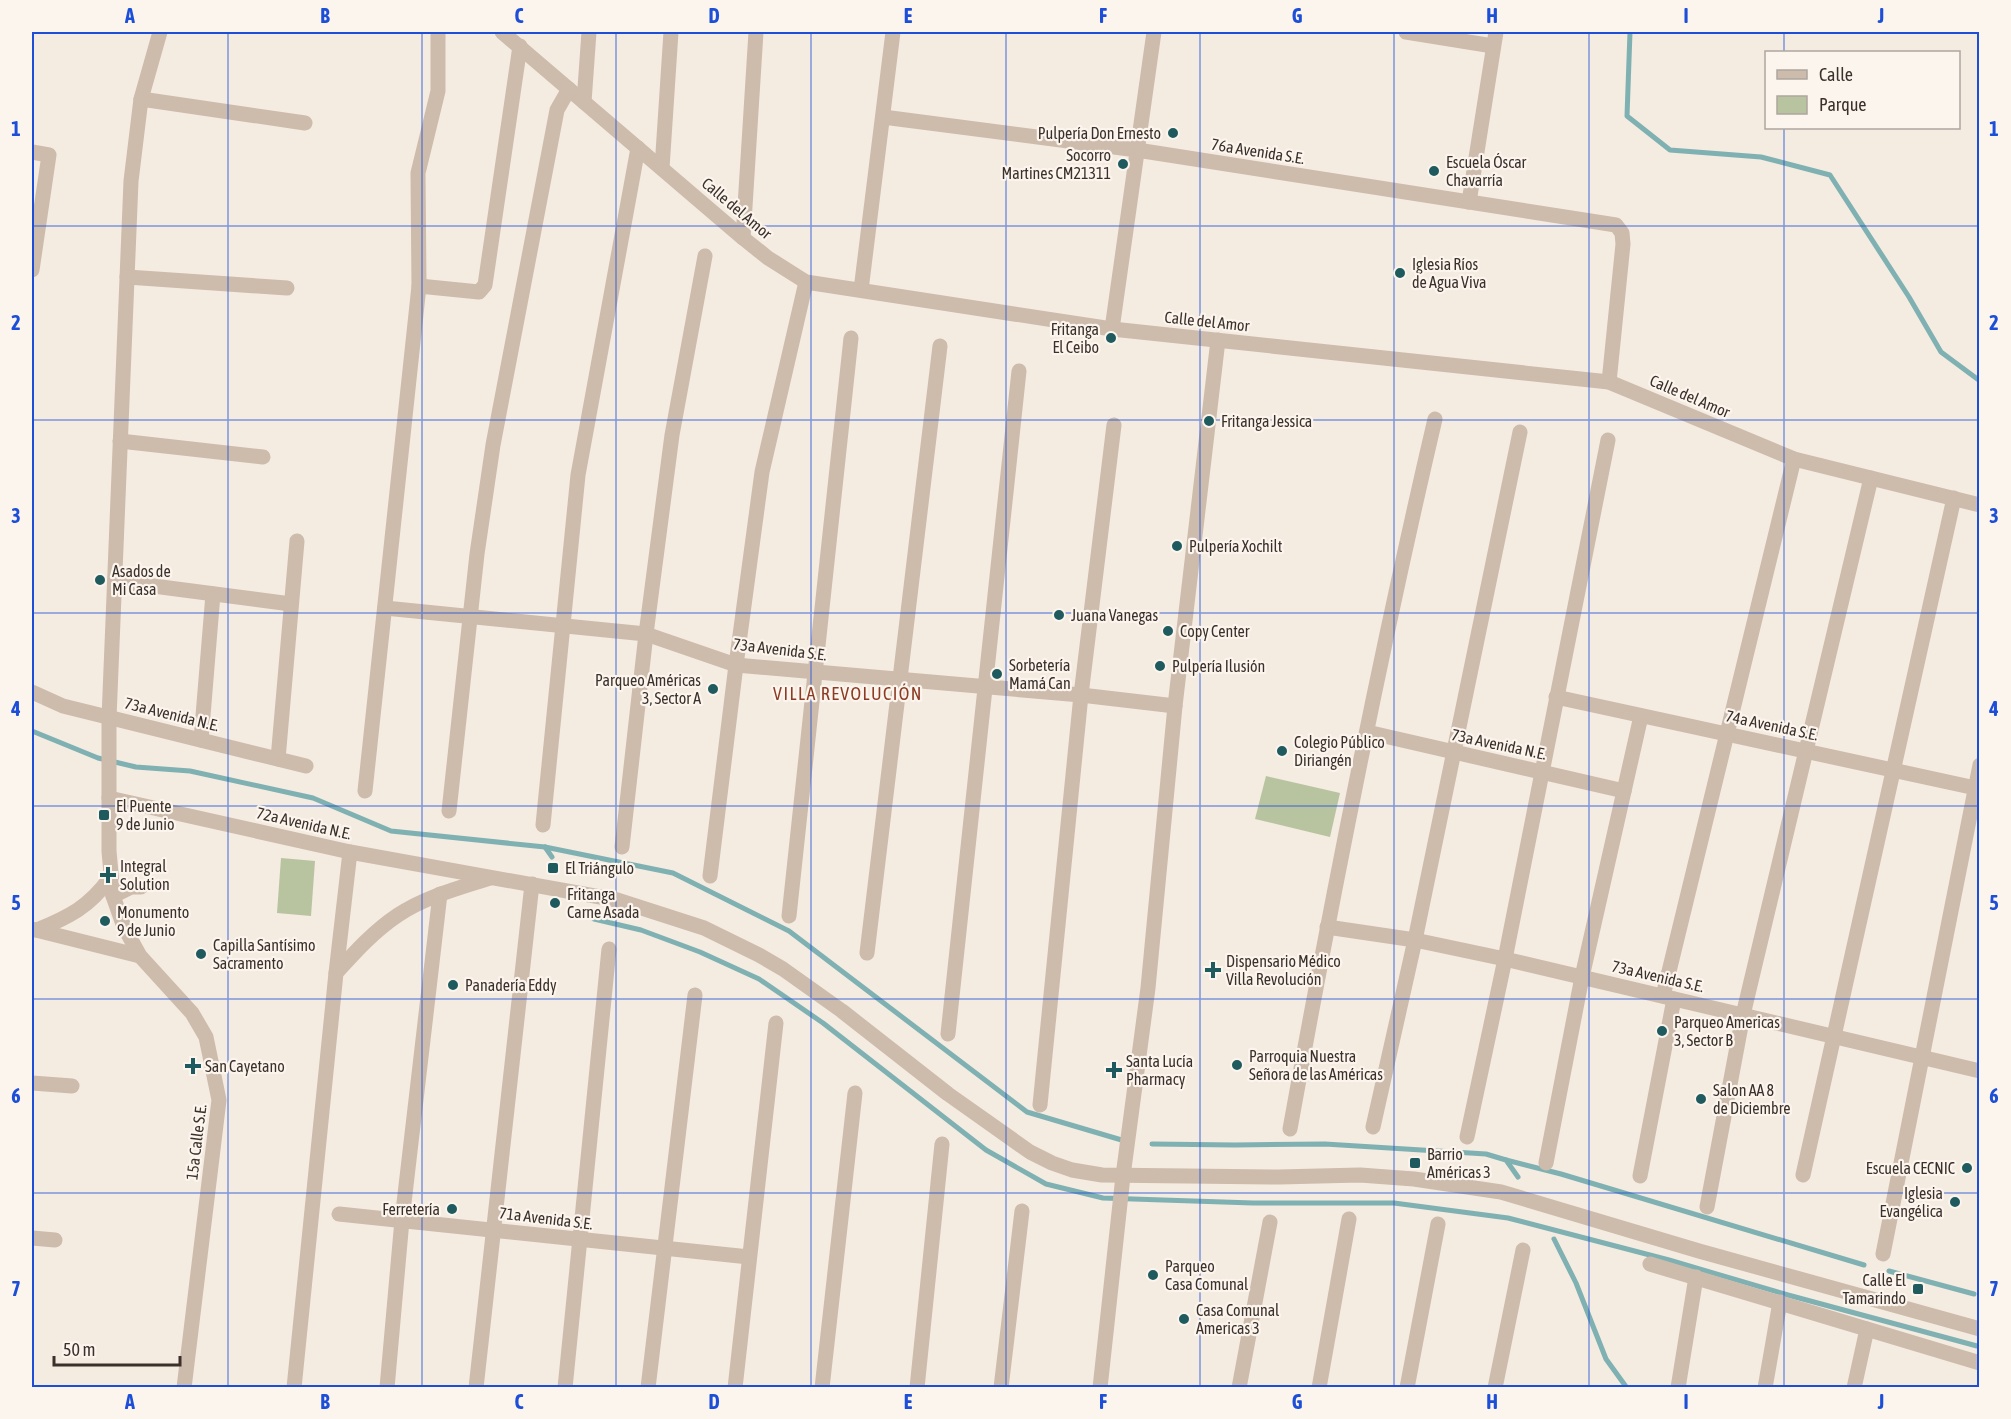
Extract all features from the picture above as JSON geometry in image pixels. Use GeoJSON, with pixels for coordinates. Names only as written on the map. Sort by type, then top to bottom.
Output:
{"type":"FeatureCollection","features":[{"type":"Feature","properties":{"kind":"street","name":"15a Calle S.E."},"geometry":{"type":"LineString","coordinates":[[160,32],[141,99],[131,180],[109,718],[109,792],[111,878],[113,896],[124,927],[140,956],[192,1013],[207,1037],[219,1100],[184,1388]]}},
{"type":"Feature","properties":{"kind":"street"},"geometry":{"type":"LineString","coordinates":[[365,791],[419,286],[418,173],[438,91],[438,32]]}},
{"type":"Feature","properties":{"kind":"street","name":"Calle del Amor"},"geometry":{"type":"LineString","coordinates":[[502,32],[743,238],[768,258],[806,282],[1112,329],[1609,382],[1794,459],[1980,505]]}},
{"type":"Feature","properties":{"kind":"street"},"geometry":{"type":"LineString","coordinates":[[584,102],[589,32]]}},
{"type":"Feature","properties":{"kind":"street"},"geometry":{"type":"LineString","coordinates":[[662,168],[671,32]]}},
{"type":"Feature","properties":{"kind":"street"},"geometry":{"type":"LineString","coordinates":[[743,238],[756,32]]}},
{"type":"Feature","properties":{"kind":"street"},"geometry":{"type":"LineString","coordinates":[[861,290],[893,32]]}},
{"type":"Feature","properties":{"kind":"street"},"geometry":{"type":"LineString","coordinates":[[1112,329],[1154,32]]}},
{"type":"Feature","properties":{"kind":"street"},"geometry":{"type":"LineString","coordinates":[[1406,32],[1494,39],[1469,202]]}},
{"type":"Feature","properties":{"kind":"street"},"geometry":{"type":"LineString","coordinates":[[419,286],[479,292],[485,285],[520,46]]}},
{"type":"Feature","properties":{"kind":"street"},"geometry":{"type":"LineString","coordinates":[[449,811],[470,616],[493,445],[557,111],[569,89]]}},
{"type":"Feature","properties":{"kind":"street"},"geometry":{"type":"LineString","coordinates":[[141,99],[305,123]]}},
{"type":"Feature","properties":{"kind":"street","name":"76a Avenida S.E."},"geometry":{"type":"LineString","coordinates":[[883,117],[1137,150],[1616,225],[1622,233],[1623,244],[1609,382]]}},
{"type":"Feature","properties":{"kind":"street"},"geometry":{"type":"LineString","coordinates":[[543,825],[578,475],[638,148]]}},
{"type":"Feature","properties":{"kind":"street"},"geometry":{"type":"LineString","coordinates":[[32,152],[49,155],[32,270]]}},
{"type":"Feature","properties":{"kind":"street"},"geometry":{"type":"LineString","coordinates":[[622,847],[646,634],[672,435],[705,256]]}},
{"type":"Feature","properties":{"kind":"street"},"geometry":{"type":"LineString","coordinates":[[127,277],[287,288]]}},
{"type":"Feature","properties":{"kind":"street"},"geometry":{"type":"LineString","coordinates":[[710,876],[762,472],[806,282]]}},
{"type":"Feature","properties":{"kind":"street"},"geometry":{"type":"LineString","coordinates":[[789,916],[851,338]]}},
{"type":"Feature","properties":{"kind":"street"},"geometry":{"type":"LineString","coordinates":[[1100,1388],[1148,987],[1175,706],[1218,340]]}},
{"type":"Feature","properties":{"kind":"street"},"geometry":{"type":"LineString","coordinates":[[867,953],[940,346]]}},
{"type":"Feature","properties":{"kind":"street"},"geometry":{"type":"LineString","coordinates":[[948,1034],[1019,371]]}},
{"type":"Feature","properties":{"kind":"street"},"geometry":{"type":"LineString","coordinates":[[1290,1129],[1327,927],[1395,592],[1435,419]]}},
{"type":"Feature","properties":{"kind":"street"},"geometry":{"type":"LineString","coordinates":[[1040,1105],[1081,695],[1114,425]]}},
{"type":"Feature","properties":{"kind":"street"},"geometry":{"type":"LineString","coordinates":[[1373,1127],[1415,940],[1520,432]]}},
{"type":"Feature","properties":{"kind":"street"},"geometry":{"type":"LineString","coordinates":[[1467,1137],[1608,440]]}},
{"type":"Feature","properties":{"kind":"street"},"geometry":{"type":"LineString","coordinates":[[120,441],[263,457]]}},
{"type":"Feature","properties":{"kind":"street"},"geometry":{"type":"LineString","coordinates":[[1640,1176],[1668,997],[1726,734],[1794,459]]}},
{"type":"Feature","properties":{"kind":"street"},"geometry":{"type":"LineString","coordinates":[[1707,1207],[1743,1015],[1871,478]]}},
{"type":"Feature","properties":{"kind":"street"},"geometry":{"type":"LineString","coordinates":[[1803,1175],[1954,498]]}},
{"type":"Feature","properties":{"kind":"street"},"geometry":{"type":"LineString","coordinates":[[278,759],[297,541]]}},
{"type":"Feature","properties":{"kind":"street"},"geometry":{"type":"LineString","coordinates":[[115,581],[291,604]]}},
{"type":"Feature","properties":{"kind":"street"},"geometry":{"type":"LineString","coordinates":[[201,740],[213,594]]}},
{"type":"Feature","properties":{"kind":"street","name":"73a Avenida S.E."},"geometry":{"type":"LineString","coordinates":[[385,608],[646,634],[736,665],[1081,695],[1175,706]]}},
{"type":"Feature","properties":{"kind":"street","name":"73a Avenida N.E."},"geometry":{"type":"LineString","coordinates":[[32,692],[63,706],[306,766]]}},
{"type":"Feature","properties":{"kind":"street","name":"74a Avenida S.E."},"geometry":{"type":"LineString","coordinates":[[1557,698],[1977,788]]}},
{"type":"Feature","properties":{"kind":"street"},"geometry":{"type":"LineString","coordinates":[[1546,1163],[1582,977],[1641,716]]}},
{"type":"Feature","properties":{"kind":"street","name":"73a Avenida N.E."},"geometry":{"type":"LineString","coordinates":[[1367,732],[1624,791]]}},
{"type":"Feature","properties":{"kind":"street"},"geometry":{"type":"LineString","coordinates":[[1883,1254],[1980,765]]}},
{"type":"Feature","properties":{"kind":"street","name":"72a Avenida N.E."},"geometry":{"type":"LineString","coordinates":[[109,792],[350,852],[617,900],[704,928],[759,955],[842,1011],[948,1094],[1030,1152],[1072,1170],[1102,1175],[1123,1183],[1360,1175],[1414,1179],[1501,1192],[1764,1270],[1980,1329]]}},
{"type":"Feature","properties":{"kind":"street"},"geometry":{"type":"LineString","coordinates":[[294,1388],[350,852]]}},
{"type":"Feature","properties":{"kind":"street"},"geometry":{"type":"LineString","coordinates":[[336,973],[373,934],[399,914],[441,894],[492,877]]}},
{"type":"Feature","properties":{"kind":"street"},"geometry":{"type":"LineString","coordinates":[[34,929],[63,919],[82,909],[98,895],[111,878]]}},
{"type":"Feature","properties":{"kind":"street"},"geometry":{"type":"LineString","coordinates":[[476,1388],[532,884]]}},
{"type":"Feature","properties":{"kind":"street"},"geometry":{"type":"LineString","coordinates":[[113,896],[131,886],[141,887]]}},
{"type":"Feature","properties":{"kind":"street"},"geometry":{"type":"LineString","coordinates":[[387,1388],[402,1220],[441,894]]}},
{"type":"Feature","properties":{"kind":"street","name":"73a Avenida S.E."},"geometry":{"type":"LineString","coordinates":[[1327,927],[1415,940],[1504,958],[1980,1071]]}},
{"type":"Feature","properties":{"kind":"street"},"geometry":{"type":"LineString","coordinates":[[34,929],[140,956]]}},
{"type":"Feature","properties":{"kind":"street"},"geometry":{"type":"LineString","coordinates":[[564,1388],[609,949]]}},
{"type":"Feature","properties":{"kind":"street"},"geometry":{"type":"LineString","coordinates":[[648,1388],[695,995]]}},
{"type":"Feature","properties":{"kind":"street"},"geometry":{"type":"LineString","coordinates":[[735,1388],[776,1023]]}},
{"type":"Feature","properties":{"kind":"street"},"geometry":{"type":"LineString","coordinates":[[32,1083],[72,1086]]}},
{"type":"Feature","properties":{"kind":"street"},"geometry":{"type":"LineString","coordinates":[[822,1388],[855,1093]]}},
{"type":"Feature","properties":{"kind":"street"},"geometry":{"type":"LineString","coordinates":[[917,1388],[942,1144]]}},
{"type":"Feature","properties":{"kind":"street"},"geometry":{"type":"LineString","coordinates":[[1001,1388],[1022,1211]]}},
{"type":"Feature","properties":{"kind":"street","name":"71a Avenida S.E."},"geometry":{"type":"LineString","coordinates":[[339,1214],[749,1257]]}},
{"type":"Feature","properties":{"kind":"street"},"geometry":{"type":"LineString","coordinates":[[1319,1388],[1349,1219]]}},
{"type":"Feature","properties":{"kind":"street"},"geometry":{"type":"LineString","coordinates":[[1239,1388],[1270,1222]]}},
{"type":"Feature","properties":{"kind":"street"},"geometry":{"type":"LineString","coordinates":[[1407,1388],[1438,1224]]}},
{"type":"Feature","properties":{"kind":"street"},"geometry":{"type":"LineString","coordinates":[[32,1238],[55,1240]]}},
{"type":"Feature","properties":{"kind":"street"},"geometry":{"type":"LineString","coordinates":[[1495,1388],[1523,1250]]}},
{"type":"Feature","properties":{"kind":"street"},"geometry":{"type":"LineString","coordinates":[[1650,1264],[1980,1363]]}},
{"type":"Feature","properties":{"kind":"street"},"geometry":{"type":"LineString","coordinates":[[1678,1388],[1696,1277]]}},
{"type":"Feature","properties":{"kind":"street"},"geometry":{"type":"LineString","coordinates":[[1765,1388],[1780,1302]]}},
{"type":"Feature","properties":{"kind":"street"},"geometry":{"type":"LineString","coordinates":[[1854,1388],[1867,1329]]}},
{"type":"Feature","properties":{"kind":"green space"},"geometry":{"type":"Polygon","coordinates":[[[1266,776],[1340,793],[1330,837],[1255,819],[1266,776]]]}},
{"type":"Feature","properties":{"kind":"green space"},"geometry":{"type":"Polygon","coordinates":[[[281,858],[315,861],[311,916],[277,913],[281,858]]]}},
{"type":"Feature","properties":{"kind":"waterway"},"geometry":{"type":"LineString","coordinates":[[1630,32],[1627,116],[1670,150],[1761,157],[1830,175],[1909,297],[1941,352],[1980,381]]}},
{"type":"Feature","properties":{"kind":"waterway"},"geometry":{"type":"LineString","coordinates":[[32,731],[98,758],[136,767],[190,771],[313,798],[391,831],[545,847],[673,873],[789,931],[1027,1112],[1125,1141]]}},
{"type":"Feature","properties":{"kind":"waterway"},"geometry":{"type":"LineString","coordinates":[[545,847],[552,857]]}},
{"type":"Feature","properties":{"kind":"waterway"},"geometry":{"type":"LineString","coordinates":[[594,919],[641,930],[700,952],[759,979],[823,1023],[986,1150],[1046,1184],[1103,1198],[1253,1203],[1394,1203],[1508,1218],[1669,1260],[1977,1346]]}},
{"type":"Feature","properties":{"kind":"waterway"},"geometry":{"type":"LineString","coordinates":[[1152,1144],[1325,1144],[1486,1154],[1506,1160],[1518,1177]]}},
{"type":"Feature","properties":{"kind":"waterway"},"geometry":{"type":"LineString","coordinates":[[1506,1160],[1561,1174],[1864,1265]]}},
{"type":"Feature","properties":{"kind":"waterway"},"geometry":{"type":"LineString","coordinates":[[1554,1239],[1576,1283],[1606,1359],[1627,1388]]}},
{"type":"Feature","properties":{"kind":"waterway"},"geometry":{"type":"LineString","coordinates":[[1889,1271],[1974,1294]]}},
{"type":"Feature","properties":{"kind":"place","name":"Pulpería Don Ernesto"},"geometry":{"type":"Point","coordinates":[1173,133]}},
{"type":"Feature","properties":{"kind":"place","name":"Socorro Martines CM21311"},"geometry":{"type":"Point","coordinates":[1123,164]}},
{"type":"Feature","properties":{"kind":"place","name":"Escuela Óscar Chavarría"},"geometry":{"type":"Point","coordinates":[1434,171]}},
{"type":"Feature","properties":{"kind":"place","name":"Iglesia Ríos de Agua Viva"},"geometry":{"type":"Point","coordinates":[1400,273]}},
{"type":"Feature","properties":{"kind":"place","name":"Fritanga El Ceibo"},"geometry":{"type":"Point","coordinates":[1111,338]}},
{"type":"Feature","properties":{"kind":"place","name":"Fritanga Jessica"},"geometry":{"type":"Point","coordinates":[1209,421]}},
{"type":"Feature","properties":{"kind":"place","name":"Pulpería Xochilt"},"geometry":{"type":"Point","coordinates":[1177,546]}},
{"type":"Feature","properties":{"kind":"place","name":"Asados de Mi Casa"},"geometry":{"type":"Point","coordinates":[100,580]}},
{"type":"Feature","properties":{"kind":"place","name":"Juana Vanegas"},"geometry":{"type":"Point","coordinates":[1059,615]}},
{"type":"Feature","properties":{"kind":"place","name":"Copy Center"},"geometry":{"type":"Point","coordinates":[1168,631]}},
{"type":"Feature","properties":{"kind":"place","name":"Pulpería Ilusión"},"geometry":{"type":"Point","coordinates":[1160,666]}},
{"type":"Feature","properties":{"kind":"place","name":"Sorbetería Mamá Can"},"geometry":{"type":"Point","coordinates":[997,674]}},
{"type":"Feature","properties":{"kind":"place","name":"Parqueo Américas 3, Sector A"},"geometry":{"type":"Point","coordinates":[713,689]}},
{"type":"Feature","properties":{"kind":"place","name":"Colegio Público Diriangén"},"geometry":{"type":"Point","coordinates":[1282,751]}},
{"type":"Feature","properties":{"kind":"place","name":"El Puente 9 de Junio"},"geometry":{"type":"Point","coordinates":[104,815]}},
{"type":"Feature","properties":{"kind":"place","name":"El Triángulo"},"geometry":{"type":"Point","coordinates":[553,868]}},
{"type":"Feature","properties":{"kind":"place","name":"Integral Solution"},"geometry":{"type":"Point","coordinates":[108,875]}},
{"type":"Feature","properties":{"kind":"place","name":"Fritanga Carne Asada"},"geometry":{"type":"Point","coordinates":[555,903]}},
{"type":"Feature","properties":{"kind":"place","name":"Monumento 9 de Junio"},"geometry":{"type":"Point","coordinates":[105,921]}},
{"type":"Feature","properties":{"kind":"place","name":"Capilla Santísimo Sacramento"},"geometry":{"type":"Point","coordinates":[201,954]}},
{"type":"Feature","properties":{"kind":"place","name":"Dispensario Médico Villa Revolución"},"geometry":{"type":"Point","coordinates":[1213,970]}},
{"type":"Feature","properties":{"kind":"place","name":"Panadería Eddy"},"geometry":{"type":"Point","coordinates":[453,985]}},
{"type":"Feature","properties":{"kind":"place","name":"Parqueo Americas 3, Sector B"},"geometry":{"type":"Point","coordinates":[1662,1031]}},
{"type":"Feature","properties":{"kind":"place","name":"Parroquia Nuestra Señora de las Américas"},"geometry":{"type":"Point","coordinates":[1237,1065]}},
{"type":"Feature","properties":{"kind":"place","name":"San Cayetano"},"geometry":{"type":"Point","coordinates":[193,1066]}},
{"type":"Feature","properties":{"kind":"place","name":"Santa Lucía Pharmacy"},"geometry":{"type":"Point","coordinates":[1114,1070]}},
{"type":"Feature","properties":{"kind":"place","name":"Salon AA 8 de Diciembre"},"geometry":{"type":"Point","coordinates":[1701,1099]}},
{"type":"Feature","properties":{"kind":"place","name":"Barrio Américas 3"},"geometry":{"type":"Point","coordinates":[1415,1163]}},
{"type":"Feature","properties":{"kind":"place","name":"Escuela CECNIC"},"geometry":{"type":"Point","coordinates":[1967,1168]}},
{"type":"Feature","properties":{"kind":"place","name":"Iglesia Evangélica"},"geometry":{"type":"Point","coordinates":[1955,1202]}},
{"type":"Feature","properties":{"kind":"place","name":"Ferretería"},"geometry":{"type":"Point","coordinates":[452,1209]}},
{"type":"Feature","properties":{"kind":"place","name":"Parqueo Casa Comunal"},"geometry":{"type":"Point","coordinates":[1153,1275]}},
{"type":"Feature","properties":{"kind":"place","name":"Calle El Tamarindo"},"geometry":{"type":"Point","coordinates":[1918,1289]}},
{"type":"Feature","properties":{"kind":"place","name":"Casa Comunal Americas 3"},"geometry":{"type":"Point","coordinates":[1184,1319]}},
{"type":"Feature","properties":{"kind":"district","name":"VILLA REVOLUCIÓN"},"geometry":{"type":"Point","coordinates":[848,693]}}]}
